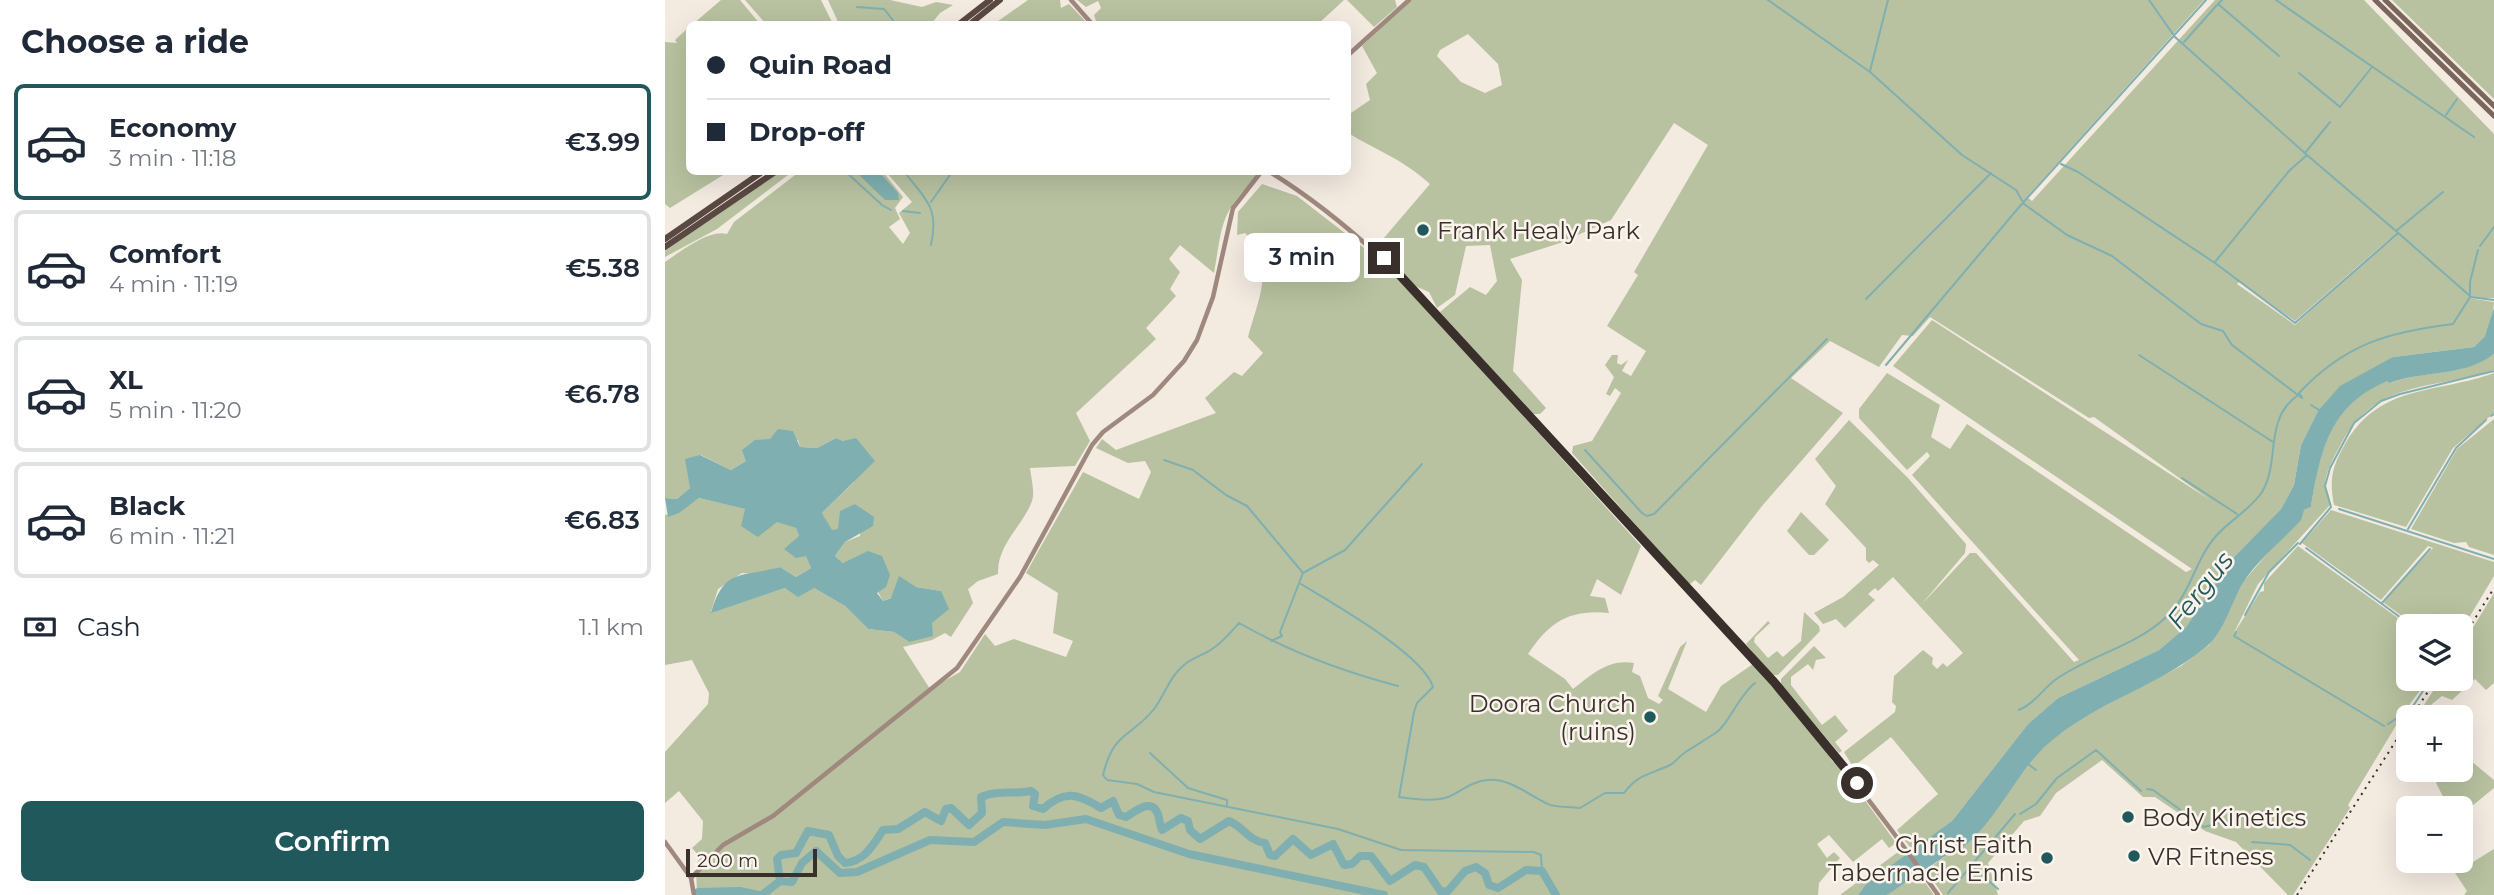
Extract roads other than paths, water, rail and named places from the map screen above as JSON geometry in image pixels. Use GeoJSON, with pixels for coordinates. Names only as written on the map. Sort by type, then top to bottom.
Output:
{"type":"FeatureCollection","features":[{"type":"Feature","properties":{"kind":"highway"},"geometry":{"type":"LineString","coordinates":[[962,21],[990,0]]}},
{"type":"Feature","properties":{"kind":"highway"},"geometry":{"type":"LineString","coordinates":[[974,21],[1000,0]]}},
{"type":"Feature","properties":{"kind":"highway"},"geometry":{"type":"LineString","coordinates":[[665,239],[758,175]]}},
{"type":"Feature","properties":{"kind":"highway"},"geometry":{"type":"LineString","coordinates":[[665,247],[771,175]]}},
{"type":"Feature","properties":{"kind":"main road"},"geometry":{"type":"LineString","coordinates":[[2375,0],[2494,116]]}},
{"type":"Feature","properties":{"kind":"main road"},"geometry":{"type":"LineString","coordinates":[[2385,0],[2494,106]]}},
{"type":"Feature","properties":{"kind":"street"},"geometry":{"type":"LineString","coordinates":[[1071,0],[1089,21]]}},
{"type":"Feature","properties":{"kind":"street"},"geometry":{"type":"LineString","coordinates":[[1351,52],[1409,0]]}},
{"type":"Feature","properties":{"kind":"street"},"geometry":{"type":"LineString","coordinates":[[691,878],[723,845],[773,816],[937,687],[971,652],[1020,577],[1092,445],[1103,432],[1153,395],[1184,361],[1197,340],[1213,297],[1231,216],[1258,175]]}},
{"type":"Feature","properties":{"kind":"street"},"geometry":{"type":"LineString","coordinates":[[1274,175],[1337,217],[1396,268],[1797,707],[1938,895]]}},
{"type":"Feature","properties":{"kind":"street"},"geometry":{"type":"LineString","coordinates":[[665,842],[691,878],[694,895]]}},
{"type":"Feature","properties":{"kind":"water"},"geometry":{"type":"Polygon","coordinates":[[[859,175],[882,175],[898,193],[899,200],[885,200],[859,175]]]}},
{"type":"Feature","properties":{"kind":"water"},"geometry":{"type":"Polygon","coordinates":[[[2494,308],[2494,354],[2457,370],[2390,383],[2387,381],[2367,391],[2340,417],[2324,449],[2311,507],[2304,510],[2301,520],[2249,575],[2222,625],[2206,647],[2164,675],[2096,711],[2054,738],[2028,766],[1985,825],[1963,847],[1887,895],[1858,895],[1866,884],[1952,821],[2028,724],[2058,698],[2159,650],[2186,627],[2234,557],[2281,509],[2294,485],[2301,445],[2318,411],[2340,386],[2393,357],[2474,347],[2485,336],[2494,308]]]}},
{"type":"Feature","properties":{"kind":"water"},"geometry":{"type":"Polygon","coordinates":[[[778,429],[793,431],[800,447],[817,448],[836,438],[843,441],[856,438],[875,461],[822,513],[832,530],[838,529],[840,511],[855,504],[874,517],[873,526],[845,542],[835,556],[843,563],[868,551],[882,556],[890,575],[886,587],[877,593],[883,601],[891,598],[899,576],[916,587],[941,591],[949,609],[932,623],[933,636],[909,642],[894,632],[868,629],[845,606],[814,588],[798,597],[785,588],[711,613],[722,588],[736,577],[780,567],[796,577],[811,568],[806,556],[796,558],[784,549],[799,536],[796,528],[777,522],[758,537],[741,526],[745,509],[699,498],[679,513],[668,517],[665,498],[677,499],[690,488],[685,459],[700,455],[731,470],[746,461],[742,450],[755,440],[770,439],[778,429]]]}},
{"type":"Feature","properties":{"kind":"waterway"},"geometry":{"type":"LineString","coordinates":[[1768,0],[1870,72],[1962,155],[2016,190],[2024,204],[2067,235],[2112,256],[2201,324],[2223,331],[2232,345],[2302,398]]}},
{"type":"Feature","properties":{"kind":"waterway"},"geometry":{"type":"LineString","coordinates":[[1870,71],[1888,0]]}},
{"type":"Feature","properties":{"kind":"waterway"},"geometry":{"type":"LineString","coordinates":[[2149,0],[2175,37],[2307,155]]}},
{"type":"Feature","properties":{"kind":"waterway"},"geometry":{"type":"LineString","coordinates":[[1886,365],[2020,206],[2206,0]]}},
{"type":"Feature","properties":{"kind":"waterway"},"geometry":{"type":"LineString","coordinates":[[2222,0],[2218,4],[2279,56]]}},
{"type":"Feature","properties":{"kind":"waterway"},"geometry":{"type":"LineString","coordinates":[[2276,0],[2474,137]]}},
{"type":"Feature","properties":{"kind":"waterway"},"geometry":{"type":"LineString","coordinates":[[2184,42],[2217,5]]}},
{"type":"Feature","properties":{"kind":"waterway"},"geometry":{"type":"LineString","coordinates":[[857,7],[884,9],[894,21]]}},
{"type":"Feature","properties":{"kind":"waterway"},"geometry":{"type":"LineString","coordinates":[[2299,73],[2340,107],[2372,67]]}},
{"type":"Feature","properties":{"kind":"waterway"},"geometry":{"type":"LineString","coordinates":[[2446,115],[2457,99]]}},
{"type":"Feature","properties":{"kind":"waterway"},"geometry":{"type":"LineString","coordinates":[[2305,153],[2330,122]]}},
{"type":"Feature","properties":{"kind":"waterway"},"geometry":{"type":"LineString","coordinates":[[2215,262],[2289,171],[2307,155],[2396,231]]}},
{"type":"Feature","properties":{"kind":"waterway"},"geometry":{"type":"LineString","coordinates":[[2061,164],[2078,172],[2215,263],[2295,323],[2398,233]]}},
{"type":"Feature","properties":{"kind":"waterway"},"geometry":{"type":"LineString","coordinates":[[1866,299],[1991,173]]}},
{"type":"Feature","properties":{"kind":"waterway"},"geometry":{"type":"LineString","coordinates":[[849,175],[891,210]]}},
{"type":"Feature","properties":{"kind":"waterway"},"geometry":{"type":"LineString","coordinates":[[907,175],[932,213],[931,245]]}},
{"type":"Feature","properties":{"kind":"waterway"},"geometry":{"type":"LineString","coordinates":[[931,202],[950,175]]}},
{"type":"Feature","properties":{"kind":"waterway"},"geometry":{"type":"LineString","coordinates":[[2443,192],[2396,231],[2470,296]]}},
{"type":"Feature","properties":{"kind":"waterway"},"geometry":{"type":"LineString","coordinates":[[903,211],[920,213]]}},
{"type":"Feature","properties":{"kind":"waterway"},"geometry":{"type":"LineString","coordinates":[[2480,246],[2494,227]]}},
{"type":"Feature","properties":{"kind":"waterway"},"geometry":{"type":"LineString","coordinates":[[2470,295],[2470,282],[2478,250]]}},
{"type":"Feature","properties":{"kind":"waterway"},"geometry":{"type":"LineString","coordinates":[[2302,397],[2299,393],[2316,376],[2351,352],[2388,336],[2453,324],[2470,297],[2494,300]]}},
{"type":"Feature","properties":{"kind":"waterway"},"geometry":{"type":"LineString","coordinates":[[1585,450],[1642,513],[1647,516],[1654,514],[1827,339]]}},
{"type":"Feature","properties":{"kind":"waterway"},"geometry":{"type":"LineString","coordinates":[[2139,355],[2273,442]]}},
{"type":"Feature","properties":{"kind":"waterway"},"geometry":{"type":"LineString","coordinates":[[2300,544],[2331,507],[2325,486],[2330,468],[2354,423],[2381,401],[2494,371]]}},
{"type":"Feature","properties":{"kind":"waterway","name":"Fergus"},"geometry":{"type":"LineString","coordinates":[[2019,710],[2055,680],[2133,640],[2162,621],[2174,609],[2209,544],[2262,492],[2268,480],[2280,416],[2298,395]]}},
{"type":"Feature","properties":{"kind":"waterway"},"geometry":{"type":"LineString","coordinates":[[2311,405],[2319,410]]}},
{"type":"Feature","properties":{"kind":"waterway"},"geometry":{"type":"LineString","coordinates":[[2408,529],[2456,448],[2486,420]]}},
{"type":"Feature","properties":{"kind":"waterway"},"geometry":{"type":"LineString","coordinates":[[1164,460],[1193,470],[1226,495],[1247,506],[1303,573],[1280,632],[1282,636],[1271,641]]}},
{"type":"Feature","properties":{"kind":"waterway"},"geometry":{"type":"LineString","coordinates":[[1303,573],[1345,550],[1422,464]]}},
{"type":"Feature","properties":{"kind":"waterway"},"geometry":{"type":"LineString","coordinates":[[2182,478],[2237,514]]}},
{"type":"Feature","properties":{"kind":"waterway"},"geometry":{"type":"LineString","coordinates":[[2339,509],[2494,559]]}},
{"type":"Feature","properties":{"kind":"waterway"},"geometry":{"type":"LineString","coordinates":[[2245,615],[2269,572],[2298,543]]}},
{"type":"Feature","properties":{"kind":"waterway"},"geometry":{"type":"LineString","coordinates":[[2306,548],[2396,614]]}},
{"type":"Feature","properties":{"kind":"waterway"},"geometry":{"type":"LineString","coordinates":[[2382,603],[2430,549]]}},
{"type":"Feature","properties":{"kind":"waterway"},"geometry":{"type":"LineString","coordinates":[[1301,584],[1395,645],[1426,674],[1433,687],[1417,703],[1414,712],[1399,797],[1442,799],[1477,782],[1496,780],[1551,805],[1580,808],[1605,793],[1624,793],[1640,778],[1670,765],[1714,734],[1755,683]]}},
{"type":"Feature","properties":{"kind":"waterway"},"geometry":{"type":"LineString","coordinates":[[1398,686],[1316,660],[1239,623],[1216,647],[1179,670],[1154,709],[1112,750],[1103,775],[1107,780],[1137,784],[1154,792],[1338,829],[1401,850],[1534,852],[1541,855],[1542,871]]}},
{"type":"Feature","properties":{"kind":"waterway"},"geometry":{"type":"LineString","coordinates":[[2236,632],[2234,636],[2384,726]]}},
{"type":"Feature","properties":{"kind":"waterway"},"geometry":{"type":"LineString","coordinates":[[2388,724],[2411,709],[2423,691]]}},
{"type":"Feature","properties":{"kind":"waterway"},"geometry":{"type":"LineString","coordinates":[[2020,814],[2036,804],[2057,778],[2096,750],[2141,791]]}},
{"type":"Feature","properties":{"kind":"waterway"},"geometry":{"type":"LineString","coordinates":[[1150,753],[1188,788],[1227,800],[1227,805]]}},
{"type":"Feature","properties":{"kind":"waterway"},"geometry":{"type":"LineString","coordinates":[[2028,764],[2036,770]]}},
{"type":"Feature","properties":{"kind":"waterway"},"geometry":{"type":"LineString","coordinates":[[2147,789],[2153,790],[2204,827],[2269,810]]}},
{"type":"Feature","properties":{"kind":"waterway"},"geometry":{"type":"LineString","coordinates":[[762,895],[780,881],[777,859],[781,855],[796,853],[808,831],[829,835],[838,856],[845,863],[852,862],[872,847],[883,830],[898,829],[925,812],[941,821],[946,809],[951,808],[969,825],[982,813],[981,797],[995,793],[1031,791],[1035,794],[1033,806],[1043,809],[1065,796],[1085,799],[1101,808],[1113,801],[1119,815],[1126,817],[1144,807],[1153,807],[1157,811],[1162,830],[1181,818],[1188,821],[1190,830],[1200,839],[1229,821],[1254,839],[1265,843],[1270,855],[1275,856],[1293,839],[1311,855],[1333,844],[1344,865],[1352,864],[1360,856],[1371,856],[1390,881],[1415,865],[1424,867],[1441,892],[1448,891],[1465,871],[1476,867],[1485,873],[1489,885],[1498,888],[1526,870],[1542,871],[1556,895]]}},
{"type":"Feature","properties":{"kind":"waterway"},"geometry":{"type":"LineString","coordinates":[[1948,893],[2015,814]]}},
{"type":"Feature","properties":{"kind":"waterway"},"geometry":{"type":"LineString","coordinates":[[780,881],[792,882],[802,863],[816,851],[840,873],[857,872],[930,840],[974,842],[1003,822],[1045,825],[1086,819],[1189,854],[1384,895]]}},
{"type":"Feature","properties":{"kind":"waterway"},"geometry":{"type":"LineString","coordinates":[[2252,842],[2290,845],[2310,860]]}},
{"type":"Feature","properties":{"kind":"waterway"},"geometry":{"type":"LineString","coordinates":[[1975,869],[1998,889]]}},
{"type":"Feature","properties":{"kind":"waterway"},"geometry":{"type":"LineString","coordinates":[[699,895],[698,892],[740,891],[759,895]]}},
{"type":"Feature","properties":{"kind":"railway"},"geometry":{"type":"LineString","coordinates":[[2473,622],[2494,588]]}},
{"type":"Feature","properties":{"kind":"railway"},"geometry":{"type":"LineString","coordinates":[[2419,705],[2428,691]]}},
{"type":"Feature","properties":{"kind":"railway"},"geometry":{"type":"LineString","coordinates":[[2297,895],[2396,741]]}},
{"type":"Feature","properties":{"kind":"place","name":"Frank Healy Park"},"geometry":{"type":"Point","coordinates":[1423,230]}},
{"type":"Feature","properties":{"kind":"place","name":"Doora Church (ruins)"},"geometry":{"type":"Point","coordinates":[1650,717]}},
{"type":"Feature","properties":{"kind":"place","name":"Body Kinetics"},"geometry":{"type":"Point","coordinates":[2128,817]}},
{"type":"Feature","properties":{"kind":"place","name":"VR Fitness"},"geometry":{"type":"Point","coordinates":[2134,856]}},
{"type":"Feature","properties":{"kind":"place","name":"Christ Faith Tabernacle Ennis"},"geometry":{"type":"Point","coordinates":[2047,858]}}]}
